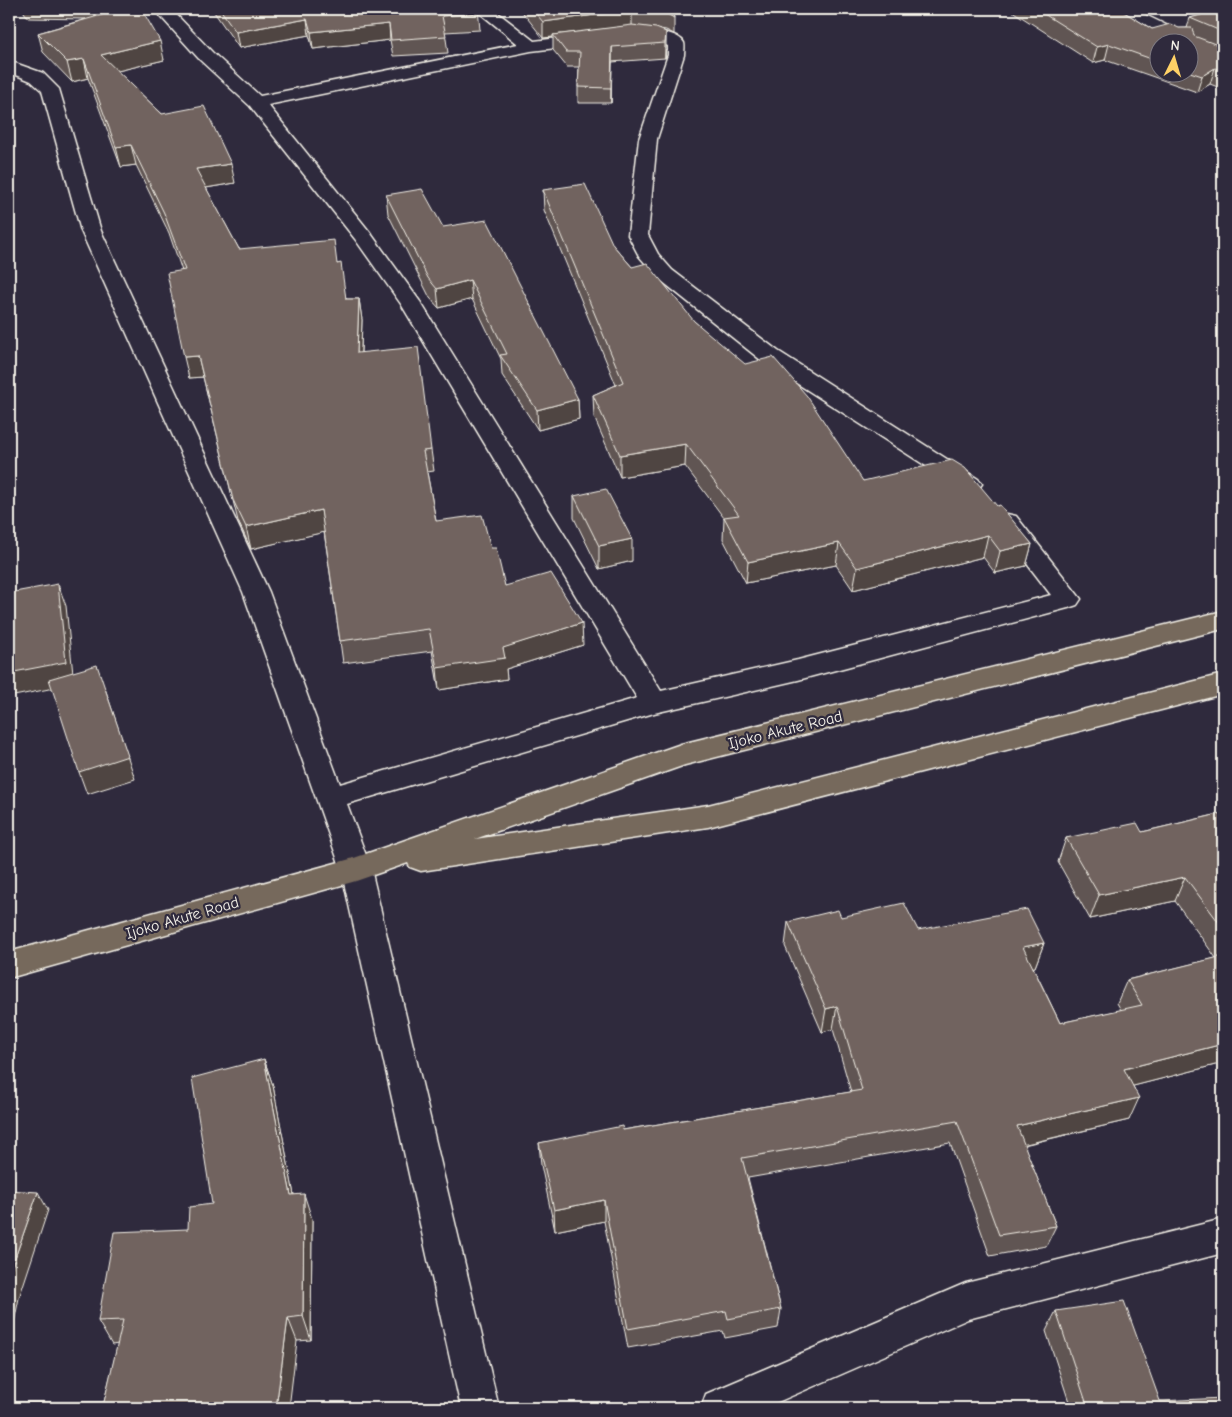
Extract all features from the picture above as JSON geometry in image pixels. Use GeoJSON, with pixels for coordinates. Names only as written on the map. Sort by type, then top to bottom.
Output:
{"type":"FeatureCollection","features":[{"type":"Feature","properties":{"kind":"main road","name":"Ijoko Akute Road"},"geometry":{"type":"LineString","coordinates":[[9,965],[356,869],[681,755],[1223,620]]}},
{"type":"Feature","properties":{"kind":"main road","name":"Ijoko Akute Road"},"geometry":{"type":"LineString","coordinates":[[356,869],[708,816],[1223,684]]}},
{"type":"Feature","properties":{"kind":"street"},"geometry":{"type":"LineString","coordinates":[[162,9],[206,56],[256,102],[362,235],[411,303],[654,703]]}},
{"type":"Feature","properties":{"kind":"street"},"geometry":{"type":"LineString","coordinates":[[483,9],[531,46]]}},
{"type":"Feature","properties":{"kind":"street"},"geometry":{"type":"LineString","coordinates":[[1121,9],[1166,32]]}},
{"type":"Feature","properties":{"kind":"street"},"geometry":{"type":"LineString","coordinates":[[256,102],[531,46],[632,34],[660,36],[676,44],[676,55],[648,139],[638,235],[649,256],[665,274],[770,356],[989,499],[1068,599],[798,670],[654,703],[330,798]]}},
{"type":"Feature","properties":{"kind":"street"},"geometry":{"type":"LineString","coordinates":[[1200,49],[1205,51]]}},
{"type":"Feature","properties":{"kind":"street"},"geometry":{"type":"LineString","coordinates":[[9,66],[37,76],[50,89],[91,231],[256,592],[356,869],[480,1408]]}},
{"type":"Feature","properties":{"kind":"street"},"geometry":{"type":"LineString","coordinates":[[720,1408],[966,1301],[1223,1236]]}},
{"type":"Feature","properties":{"kind":"building"},"geometry":{"type":"Polygon","coordinates":[[[123,9],[142,10],[160,41],[101,55],[162,114],[204,106],[231,164],[196,169],[239,249],[334,240],[337,264],[341,263],[346,299],[359,299],[357,353],[418,347],[431,450],[423,451],[436,521],[482,515],[491,548],[496,548],[505,586],[551,573],[582,623],[503,648],[505,658],[437,668],[429,629],[340,641],[321,510],[246,527],[233,500],[198,356],[184,357],[167,273],[185,270],[164,213],[131,145],[116,147],[84,59],[67,62],[38,33],[123,9]]]}},
{"type":"Feature","properties":{"kind":"building"},"geometry":{"type":"Polygon","coordinates":[[[220,9],[478,9],[479,13],[442,16],[446,36],[391,40],[389,24],[311,32],[307,19],[236,32],[220,9]]]}},
{"type":"Feature","properties":{"kind":"building"},"geometry":{"type":"Polygon","coordinates":[[[532,9],[672,9],[674,18],[667,14],[632,10],[543,22],[532,9]]]}},
{"type":"Feature","properties":{"kind":"building"},"geometry":{"type":"Polygon","coordinates":[[[1036,9],[1119,9],[1152,29],[1170,24],[1179,28],[1192,28],[1193,32],[1150,32],[1150,58],[1109,44],[1097,47],[1036,9]]]}},
{"type":"Feature","properties":{"kind":"building"},"geometry":{"type":"Polygon","coordinates":[[[1223,9],[1223,32],[1190,18],[1223,9]]]}},
{"type":"Feature","properties":{"kind":"building"},"geometry":{"type":"Polygon","coordinates":[[[632,25],[656,28],[666,32],[665,43],[612,47],[611,88],[578,87],[580,52],[566,52],[553,35],[632,25]]]}},
{"type":"Feature","properties":{"kind":"building"},"geometry":{"type":"Polygon","coordinates":[[[1200,38],[1223,47],[1223,71],[1215,68],[1200,75],[1200,38]]]}},
{"type":"Feature","properties":{"kind":"building"},"geometry":{"type":"Polygon","coordinates":[[[585,184],[613,245],[632,267],[647,263],[694,321],[745,364],[773,357],[807,396],[863,481],[952,460],[965,468],[997,506],[1000,505],[1032,544],[1000,551],[988,535],[857,568],[839,543],[748,562],[724,517],[739,515],[686,444],[620,455],[593,395],[623,382],[543,190],[585,184]]]}},
{"type":"Feature","properties":{"kind":"building"},"geometry":{"type":"Polygon","coordinates":[[[422,189],[443,227],[487,220],[578,399],[537,410],[500,355],[507,354],[470,280],[437,289],[428,278],[386,195],[422,189]]]}},
{"type":"Feature","properties":{"kind":"building"},"geometry":{"type":"Polygon","coordinates":[[[606,489],[632,539],[599,546],[574,496],[606,489]]]}},
{"type":"Feature","properties":{"kind":"building"},"geometry":{"type":"Polygon","coordinates":[[[58,584],[66,662],[9,673],[9,593],[58,584]]]}},
{"type":"Feature","properties":{"kind":"building"},"geometry":{"type":"Polygon","coordinates":[[[97,665],[128,756],[79,772],[49,679],[97,665]]]}},
{"type":"Feature","properties":{"kind":"building"},"geometry":{"type":"Polygon","coordinates":[[[1223,813],[1223,928],[1185,877],[1099,895],[1066,838],[1137,823],[1142,832],[1223,813]]]}},
{"type":"Feature","properties":{"kind":"building"},"geometry":{"type":"Polygon","coordinates":[[[904,903],[918,930],[1027,909],[1044,943],[1023,947],[1060,1023],[1142,1005],[1127,980],[1223,956],[1223,1044],[1124,1069],[1139,1098],[1017,1126],[1056,1226],[999,1235],[957,1121],[742,1158],[781,1309],[728,1319],[726,1311],[628,1329],[604,1200],[554,1210],[539,1143],[622,1126],[623,1130],[862,1090],[837,1006],[826,1009],[788,922],[838,910],[841,917],[904,903]]]}},
{"type":"Feature","properties":{"kind":"building"},"geometry":{"type":"Polygon","coordinates":[[[264,1059],[291,1195],[304,1194],[303,1316],[288,1318],[276,1408],[9,1408],[9,1402],[104,1402],[123,1320],[98,1321],[114,1232],[188,1229],[189,1207],[212,1204],[192,1078],[264,1059]]]}},
{"type":"Feature","properties":{"kind":"building"},"geometry":{"type":"Polygon","coordinates":[[[9,1190],[38,1192],[9,1275],[9,1190]]]}},
{"type":"Feature","properties":{"kind":"building"},"geometry":{"type":"Polygon","coordinates":[[[1124,1301],[1160,1401],[1223,1398],[1223,1408],[1088,1408],[1056,1311],[1124,1301]]]}}]}
